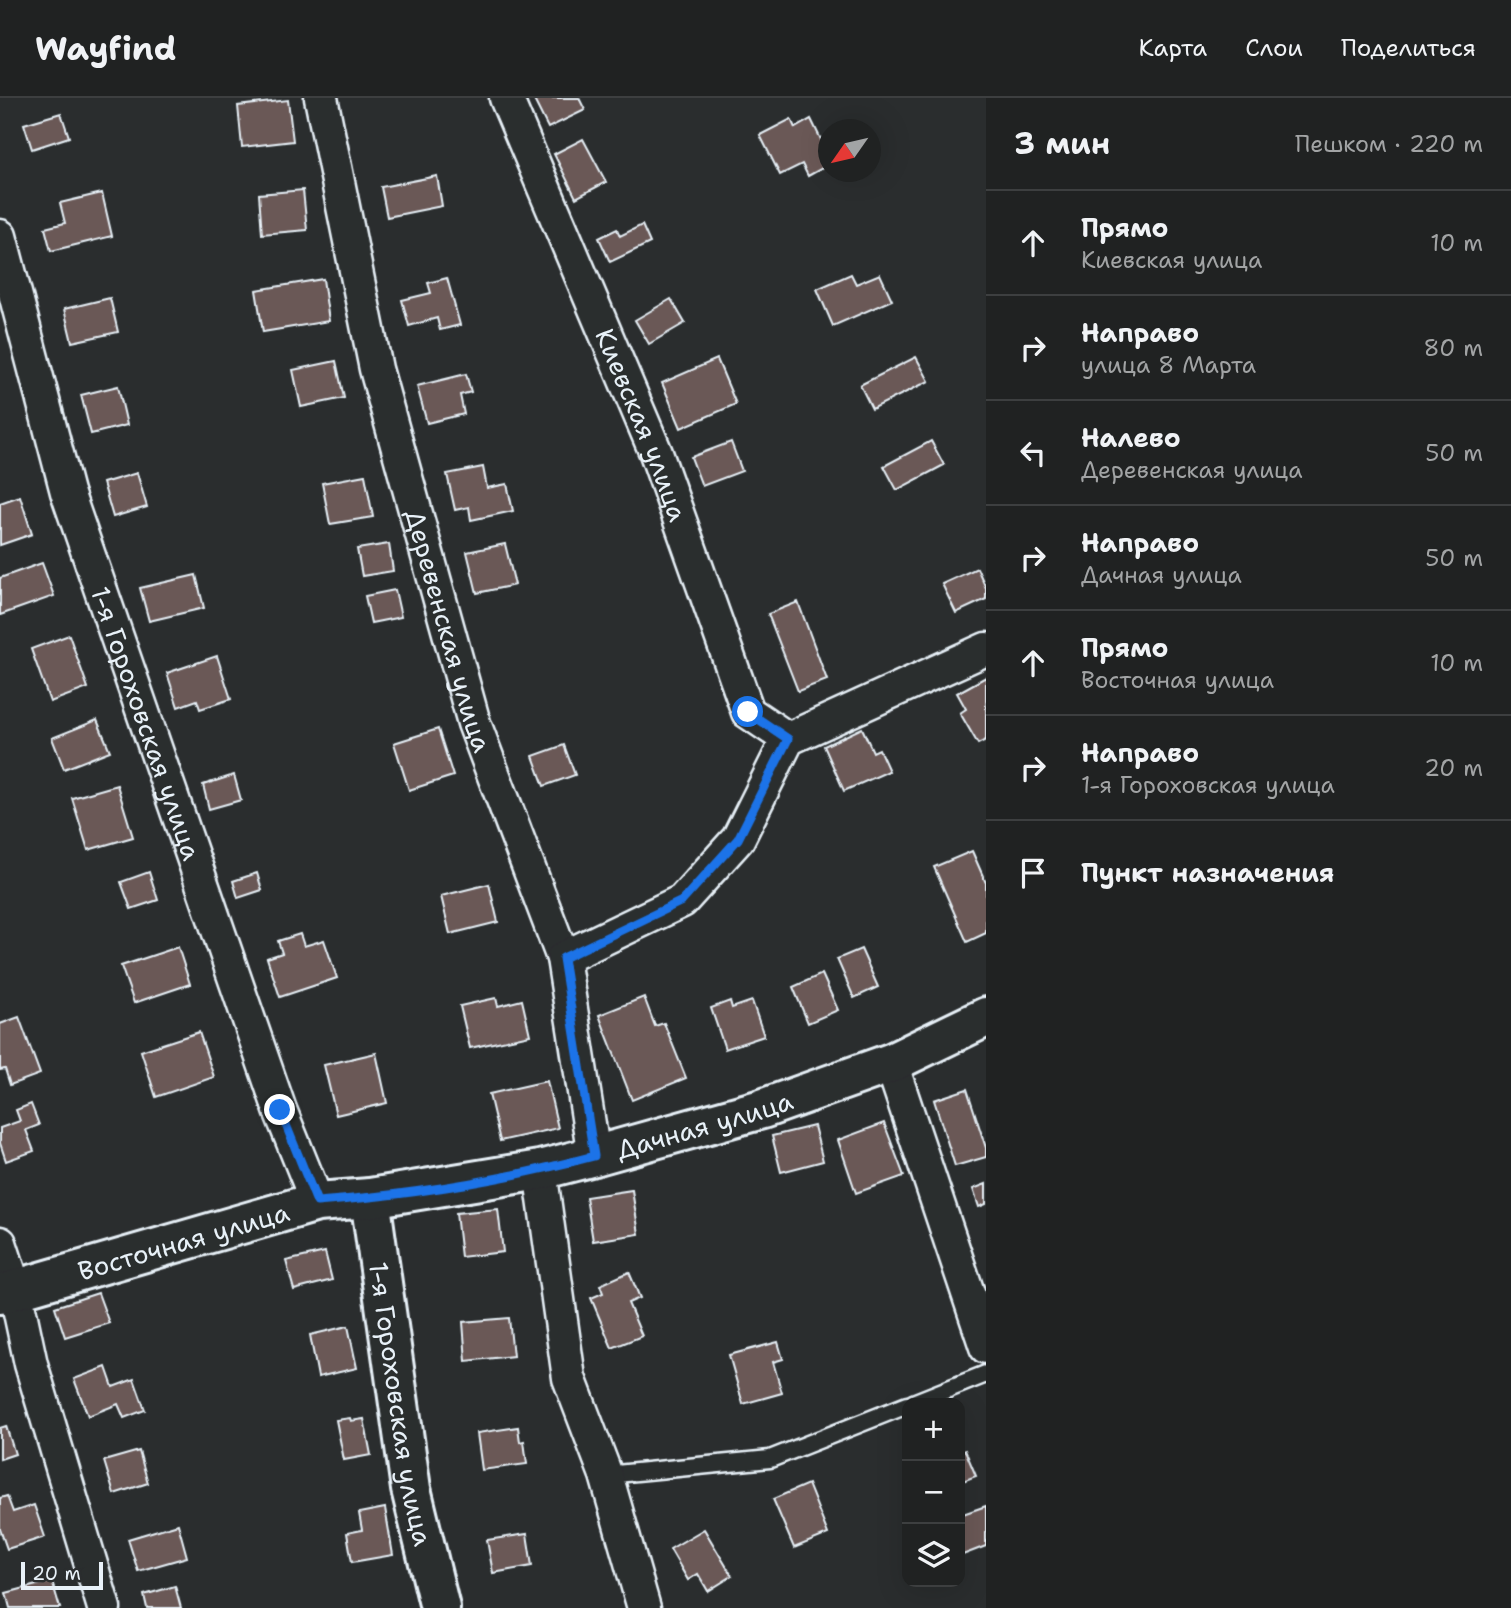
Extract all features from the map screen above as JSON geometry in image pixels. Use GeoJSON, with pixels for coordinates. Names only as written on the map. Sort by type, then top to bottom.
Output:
{"type":"FeatureCollection","features":[{"type":"Feature","properties":{"kind":"street","name":"Деревенская улица"},"geometry":{"type":"LineString","coordinates":[[321,98],[376,369],[474,723],[563,958],[594,1156]]}},
{"type":"Feature","properties":{"kind":"street","name":"Киевская улица"},"geometry":{"type":"LineString","coordinates":[[506,98],[656,453],[748,712],[788,739]]}},
{"type":"Feature","properties":{"kind":"street","name":"1-я Гороховская улица"},"geometry":{"type":"LineString","coordinates":[[0,236],[67,492],[280,1110],[317,1202]]}},
{"type":"Feature","properties":{"kind":"street"},"geometry":{"type":"LineString","coordinates":[[563,958],[682,901],[738,839],[788,739],[986,649]]}},
{"type":"Feature","properties":{"kind":"street","name":"Дачная улица"},"geometry":{"type":"LineString","coordinates":[[370,1198],[540,1170],[762,1109],[891,1063],[986,1017]]}},
{"type":"Feature","properties":{"kind":"street"},"geometry":{"type":"LineString","coordinates":[[891,1063],[986,1347]]}},
{"type":"Feature","properties":{"kind":"street"},"geometry":{"type":"LineString","coordinates":[[540,1170],[569,1378],[606,1475],[644,1608]]}},
{"type":"Feature","properties":{"kind":"street","name":"1-я Гороховская улица"},"geometry":{"type":"LineString","coordinates":[[370,1198],[411,1489],[440,1608]]}},
{"type":"Feature","properties":{"kind":"street","name":"Восточная улица"},"geometry":{"type":"LineString","coordinates":[[8,1292],[317,1202],[370,1198]]}},
{"type":"Feature","properties":{"kind":"street"},"geometry":{"type":"LineString","coordinates":[[0,1242],[8,1292],[104,1608]]}},
{"type":"Feature","properties":{"kind":"lane"},"geometry":{"type":"LineString","coordinates":[[926,1398],[986,1374]]}},
{"type":"Feature","properties":{"kind":"lane"},"geometry":{"type":"LineString","coordinates":[[606,1475],[770,1460],[902,1407]]}},
{"type":"Feature","properties":{"kind":"building"},"geometry":{"type":"Polygon","coordinates":[[[533,98],[579,98],[585,110],[548,128],[533,98]]]}},
{"type":"Feature","properties":{"kind":"building"},"geometry":{"type":"Polygon","coordinates":[[[288,100],[293,141],[242,147],[238,106],[288,100]]]}},
{"type":"Feature","properties":{"kind":"building"},"geometry":{"type":"Polygon","coordinates":[[[61,113],[69,137],[32,149],[24,124],[61,113]]]}},
{"type":"Feature","properties":{"kind":"building"},"geometry":{"type":"Polygon","coordinates":[[[791,119],[795,128],[811,119],[818,133],[818,170],[808,176],[802,164],[780,175],[760,135],[791,119]]]}},
{"type":"Feature","properties":{"kind":"building"},"geometry":{"type":"Polygon","coordinates":[[[583,139],[606,182],[576,198],[554,154],[583,139]]]}},
{"type":"Feature","properties":{"kind":"building"},"geometry":{"type":"Polygon","coordinates":[[[437,176],[442,206],[387,217],[381,187],[437,176]]]}},
{"type":"Feature","properties":{"kind":"building"},"geometry":{"type":"Polygon","coordinates":[[[303,190],[307,230],[262,234],[259,194],[303,190]]]}},
{"type":"Feature","properties":{"kind":"building"},"geometry":{"type":"Polygon","coordinates":[[[102,193],[112,236],[51,251],[45,228],[65,223],[60,203],[102,193]]]}},
{"type":"Feature","properties":{"kind":"building"},"geometry":{"type":"Polygon","coordinates":[[[642,225],[650,243],[610,262],[599,238],[617,229],[620,236],[642,225]]]}},
{"type":"Feature","properties":{"kind":"building"},"geometry":{"type":"Polygon","coordinates":[[[851,274],[856,284],[880,274],[892,300],[833,326],[817,289],[851,274]]]}},
{"type":"Feature","properties":{"kind":"building"},"geometry":{"type":"Polygon","coordinates":[[[447,278],[460,325],[440,330],[437,318],[409,326],[402,300],[431,293],[428,283],[447,278]]]}},
{"type":"Feature","properties":{"kind":"building"},"geometry":{"type":"Polygon","coordinates":[[[323,279],[329,321],[263,332],[256,290],[323,279]]]}},
{"type":"Feature","properties":{"kind":"building"},"geometry":{"type":"Polygon","coordinates":[[[110,298],[118,332],[72,342],[64,309],[110,298]]]}},
{"type":"Feature","properties":{"kind":"building"},"geometry":{"type":"Polygon","coordinates":[[[671,299],[685,323],[649,344],[635,320],[671,299]]]}},
{"type":"Feature","properties":{"kind":"building"},"geometry":{"type":"Polygon","coordinates":[[[916,357],[929,381],[872,409],[860,385],[916,357]]]}},
{"type":"Feature","properties":{"kind":"building"},"geometry":{"type":"Polygon","coordinates":[[[717,359],[736,404],[681,428],[662,383],[717,359]]]}},
{"type":"Feature","properties":{"kind":"building"},"geometry":{"type":"Polygon","coordinates":[[[336,361],[344,398],[301,407],[293,370],[336,361]]]}},
{"type":"Feature","properties":{"kind":"building"},"geometry":{"type":"Polygon","coordinates":[[[466,374],[471,392],[460,395],[464,414],[427,423],[417,386],[466,374]]]}},
{"type":"Feature","properties":{"kind":"building"},"geometry":{"type":"Polygon","coordinates":[[[118,386],[127,425],[91,434],[81,395],[118,386]]]}},
{"type":"Feature","properties":{"kind":"building"},"geometry":{"type":"Polygon","coordinates":[[[931,441],[944,465],[897,490],[884,466],[931,441]]]}},
{"type":"Feature","properties":{"kind":"building"},"geometry":{"type":"Polygon","coordinates":[[[731,442],[742,471],[702,486],[691,457],[731,442]]]}},
{"type":"Feature","properties":{"kind":"building"},"geometry":{"type":"Polygon","coordinates":[[[483,467],[487,488],[507,484],[513,511],[471,520],[469,507],[455,510],[447,474],[483,467]]]}},
{"type":"Feature","properties":{"kind":"building"},"geometry":{"type":"Polygon","coordinates":[[[137,473],[147,507],[113,517],[103,483],[137,473]]]}},
{"type":"Feature","properties":{"kind":"building"},"geometry":{"type":"Polygon","coordinates":[[[365,475],[373,517],[330,524],[322,483],[365,475]]]}},
{"type":"Feature","properties":{"kind":"building"},"geometry":{"type":"Polygon","coordinates":[[[20,496],[32,534],[0,545],[0,503],[20,496]]]}},
{"type":"Feature","properties":{"kind":"building"},"geometry":{"type":"Polygon","coordinates":[[[389,544],[393,571],[362,576],[357,549],[389,544]]]}},
{"type":"Feature","properties":{"kind":"building"},"geometry":{"type":"Polygon","coordinates":[[[505,544],[515,585],[477,593],[467,552],[505,544]]]}},
{"type":"Feature","properties":{"kind":"building"},"geometry":{"type":"Polygon","coordinates":[[[42,563],[54,596],[0,615],[0,578],[42,563]]]}},
{"type":"Feature","properties":{"kind":"building"},"geometry":{"type":"Polygon","coordinates":[[[977,568],[986,588],[986,599],[956,613],[942,584],[977,568]]]}},
{"type":"Feature","properties":{"kind":"building"},"geometry":{"type":"Polygon","coordinates":[[[196,575],[204,608],[149,621],[140,588],[196,575]]]}},
{"type":"Feature","properties":{"kind":"building"},"geometry":{"type":"Polygon","coordinates":[[[395,590],[401,617],[371,623],[365,596],[395,590]]]}},
{"type":"Feature","properties":{"kind":"building"},"geometry":{"type":"Polygon","coordinates":[[[798,602],[827,680],[798,691],[768,614],[798,602]]]}},
{"type":"Feature","properties":{"kind":"building"},"geometry":{"type":"Polygon","coordinates":[[[69,635],[88,688],[50,702],[31,649],[69,635]]]}},
{"type":"Feature","properties":{"kind":"building"},"geometry":{"type":"Polygon","coordinates":[[[217,656],[231,699],[200,709],[197,700],[178,707],[167,673],[217,656]]]}},
{"type":"Feature","properties":{"kind":"building"},"geometry":{"type":"Polygon","coordinates":[[[986,677],[986,740],[978,744],[960,713],[966,709],[957,693],[986,677]]]}},
{"type":"Feature","properties":{"kind":"building"},"geometry":{"type":"Polygon","coordinates":[[[97,720],[110,751],[64,769],[52,738],[97,720]]]}},
{"type":"Feature","properties":{"kind":"building"},"geometry":{"type":"Polygon","coordinates":[[[862,728],[873,752],[879,749],[889,771],[844,791],[824,746],[862,728]]]}},
{"type":"Feature","properties":{"kind":"building"},"geometry":{"type":"Polygon","coordinates":[[[438,729],[453,776],[409,790],[394,743],[438,729]]]}},
{"type":"Feature","properties":{"kind":"building"},"geometry":{"type":"Polygon","coordinates":[[[564,745],[575,775],[544,786],[533,756],[564,745]]]}},
{"type":"Feature","properties":{"kind":"building"},"geometry":{"type":"Polygon","coordinates":[[[234,775],[241,800],[209,809],[203,785],[234,775]]]}},
{"type":"Feature","properties":{"kind":"building"},"geometry":{"type":"Polygon","coordinates":[[[117,785],[133,837],[88,850],[72,798],[117,785]]]}},
{"type":"Feature","properties":{"kind":"building"},"geometry":{"type":"Polygon","coordinates":[[[972,851],[986,883],[986,933],[967,942],[934,867],[972,851]]]}},
{"type":"Feature","properties":{"kind":"building"},"geometry":{"type":"Polygon","coordinates":[[[149,872],[158,900],[131,909],[121,882],[149,872]]]}},
{"type":"Feature","properties":{"kind":"building"},"geometry":{"type":"Polygon","coordinates":[[[257,873],[262,890],[238,898],[233,881],[257,873]]]}},
{"type":"Feature","properties":{"kind":"building"},"geometry":{"type":"Polygon","coordinates":[[[489,884],[498,922],[450,934],[441,896],[489,884]]]}},
{"type":"Feature","properties":{"kind":"building"},"geometry":{"type":"Polygon","coordinates":[[[300,934],[304,946],[324,940],[337,978],[280,997],[267,958],[282,953],[278,941],[300,934]]]}},
{"type":"Feature","properties":{"kind":"building"},"geometry":{"type":"Polygon","coordinates":[[[178,947],[190,984],[134,1003],[121,966],[178,947]]]}},
{"type":"Feature","properties":{"kind":"building"},"geometry":{"type":"Polygon","coordinates":[[[861,949],[878,987],[854,998],[837,959],[861,949]]]}},
{"type":"Feature","properties":{"kind":"building"},"geometry":{"type":"Polygon","coordinates":[[[822,974],[838,1010],[808,1023],[793,987],[822,974]]]}},
{"type":"Feature","properties":{"kind":"building"},"geometry":{"type":"Polygon","coordinates":[[[644,997],[655,1026],[664,1023],[686,1078],[632,1100],[599,1015],[644,997]]]}},
{"type":"Feature","properties":{"kind":"building"},"geometry":{"type":"Polygon","coordinates":[[[496,998],[498,1006],[522,1000],[530,1035],[470,1048],[460,1006],[496,998]]]}},
{"type":"Feature","properties":{"kind":"building"},"geometry":{"type":"Polygon","coordinates":[[[730,1001],[732,1008],[752,1001],[764,1036],[725,1049],[711,1008],[730,1001]]]}},
{"type":"Feature","properties":{"kind":"building"},"geometry":{"type":"Polygon","coordinates":[[[19,1017],[40,1074],[10,1085],[5,1069],[0,1070],[0,1024],[19,1017]]]}},
{"type":"Feature","properties":{"kind":"building"},"geometry":{"type":"Polygon","coordinates":[[[199,1032],[214,1077],[156,1097],[141,1051],[199,1032]]]}},
{"type":"Feature","properties":{"kind":"building"},"geometry":{"type":"Polygon","coordinates":[[[376,1053],[387,1103],[336,1115],[324,1065],[376,1053]]]}},
{"type":"Feature","properties":{"kind":"building"},"geometry":{"type":"Polygon","coordinates":[[[547,1081],[558,1128],[500,1141],[489,1094],[547,1081]]]}},
{"type":"Feature","properties":{"kind":"building"},"geometry":{"type":"Polygon","coordinates":[[[967,1089],[986,1148],[986,1157],[955,1166],[934,1100],[967,1089]]]}},
{"type":"Feature","properties":{"kind":"building"},"geometry":{"type":"Polygon","coordinates":[[[31,1104],[39,1125],[26,1130],[34,1151],[6,1161],[0,1143],[0,1128],[20,1121],[16,1110],[31,1104]]]}},
{"type":"Feature","properties":{"kind":"building"},"geometry":{"type":"Polygon","coordinates":[[[884,1123],[904,1176],[856,1193],[838,1140],[884,1123]]]}},
{"type":"Feature","properties":{"kind":"building"},"geometry":{"type":"Polygon","coordinates":[[[814,1126],[823,1161],[781,1172],[772,1136],[814,1126]]]}},
{"type":"Feature","properties":{"kind":"building"},"geometry":{"type":"Polygon","coordinates":[[[986,1184],[986,1204],[979,1207],[973,1189],[986,1184]]]}},
{"type":"Feature","properties":{"kind":"building"},"geometry":{"type":"Polygon","coordinates":[[[632,1190],[639,1234],[593,1241],[586,1197],[632,1190]]]}},
{"type":"Feature","properties":{"kind":"building"},"geometry":{"type":"Polygon","coordinates":[[[498,1209],[503,1252],[461,1257],[456,1213],[498,1209]]]}},
{"type":"Feature","properties":{"kind":"building"},"geometry":{"type":"Polygon","coordinates":[[[325,1252],[332,1280],[294,1290],[286,1261],[325,1252]]]}},
{"type":"Feature","properties":{"kind":"building"},"geometry":{"type":"Polygon","coordinates":[[[629,1272],[640,1298],[628,1303],[642,1336],[612,1348],[591,1298],[603,1293],[600,1285],[629,1272]]]}},
{"type":"Feature","properties":{"kind":"building"},"geometry":{"type":"Polygon","coordinates":[[[98,1293],[109,1323],[65,1337],[55,1307],[98,1293]]]}},
{"type":"Feature","properties":{"kind":"building"},"geometry":{"type":"Polygon","coordinates":[[[509,1318],[513,1356],[466,1361],[463,1322],[509,1318]]]}},
{"type":"Feature","properties":{"kind":"building"},"geometry":{"type":"Polygon","coordinates":[[[348,1326],[357,1368],[318,1377],[310,1335],[348,1326]]]}},
{"type":"Feature","properties":{"kind":"building"},"geometry":{"type":"Polygon","coordinates":[[[778,1342],[783,1359],[773,1362],[782,1393],[743,1404],[729,1355],[778,1342]]]}},
{"type":"Feature","properties":{"kind":"building"},"geometry":{"type":"Polygon","coordinates":[[[106,1367],[113,1387],[134,1379],[145,1410],[124,1418],[118,1404],[88,1416],[74,1379],[106,1367]]]}},
{"type":"Feature","properties":{"kind":"building"},"geometry":{"type":"Polygon","coordinates":[[[350,1418],[351,1421],[364,1419],[371,1455],[344,1460],[336,1420],[350,1418]]]}},
{"type":"Feature","properties":{"kind":"building"},"geometry":{"type":"Polygon","coordinates":[[[6,1426],[15,1454],[0,1459],[0,1428],[6,1426]]]}},
{"type":"Feature","properties":{"kind":"building"},"geometry":{"type":"Polygon","coordinates":[[[518,1427],[520,1442],[524,1441],[527,1464],[482,1470],[477,1433],[518,1427]]]}},
{"type":"Feature","properties":{"kind":"building"},"geometry":{"type":"Polygon","coordinates":[[[965,1450],[976,1476],[965,1480],[965,1450]]]}},
{"type":"Feature","properties":{"kind":"building"},"geometry":{"type":"Polygon","coordinates":[[[139,1451],[148,1483],[114,1494],[104,1461],[139,1451]]]}},
{"type":"Feature","properties":{"kind":"building"},"geometry":{"type":"Polygon","coordinates":[[[808,1484],[828,1534],[794,1548],[773,1499],[808,1484]]]}},
{"type":"Feature","properties":{"kind":"building"},"geometry":{"type":"Polygon","coordinates":[[[7,1496],[13,1512],[34,1505],[45,1537],[7,1549],[0,1529],[0,1498],[7,1496]]]}},
{"type":"Feature","properties":{"kind":"building"},"geometry":{"type":"Polygon","coordinates":[[[986,1506],[986,1546],[965,1554],[965,1524],[965,1513],[986,1506]]]}},
{"type":"Feature","properties":{"kind":"building"},"geometry":{"type":"Polygon","coordinates":[[[385,1508],[393,1555],[352,1562],[347,1533],[362,1530],[359,1513],[385,1508]]]}},
{"type":"Feature","properties":{"kind":"building"},"geometry":{"type":"Polygon","coordinates":[[[178,1524],[187,1557],[138,1571],[128,1539],[178,1524]]]}},
{"type":"Feature","properties":{"kind":"building"},"geometry":{"type":"Polygon","coordinates":[[[704,1529],[732,1576],[708,1591],[698,1574],[688,1580],[670,1549],[704,1529]]]}},
{"type":"Feature","properties":{"kind":"building"},"geometry":{"type":"Polygon","coordinates":[[[527,1534],[532,1566],[493,1573],[487,1540],[527,1534]]]}},
{"type":"Feature","properties":{"kind":"building"},"geometry":{"type":"Polygon","coordinates":[[[52,1581],[60,1608],[10,1608],[6,1593],[52,1581]]]}},
{"type":"Feature","properties":{"kind":"building"},"geometry":{"type":"Polygon","coordinates":[[[175,1586],[181,1608],[147,1608],[144,1595],[175,1586]]]}},
{"type":"Feature","properties":{"kind":"route"},"geometry":{"type":"LineString","coordinates":[[280,1110],[317,1202],[370,1198],[540,1170],[594,1156],[563,958],[682,901],[738,839],[788,739],[748,712]]}}]}
